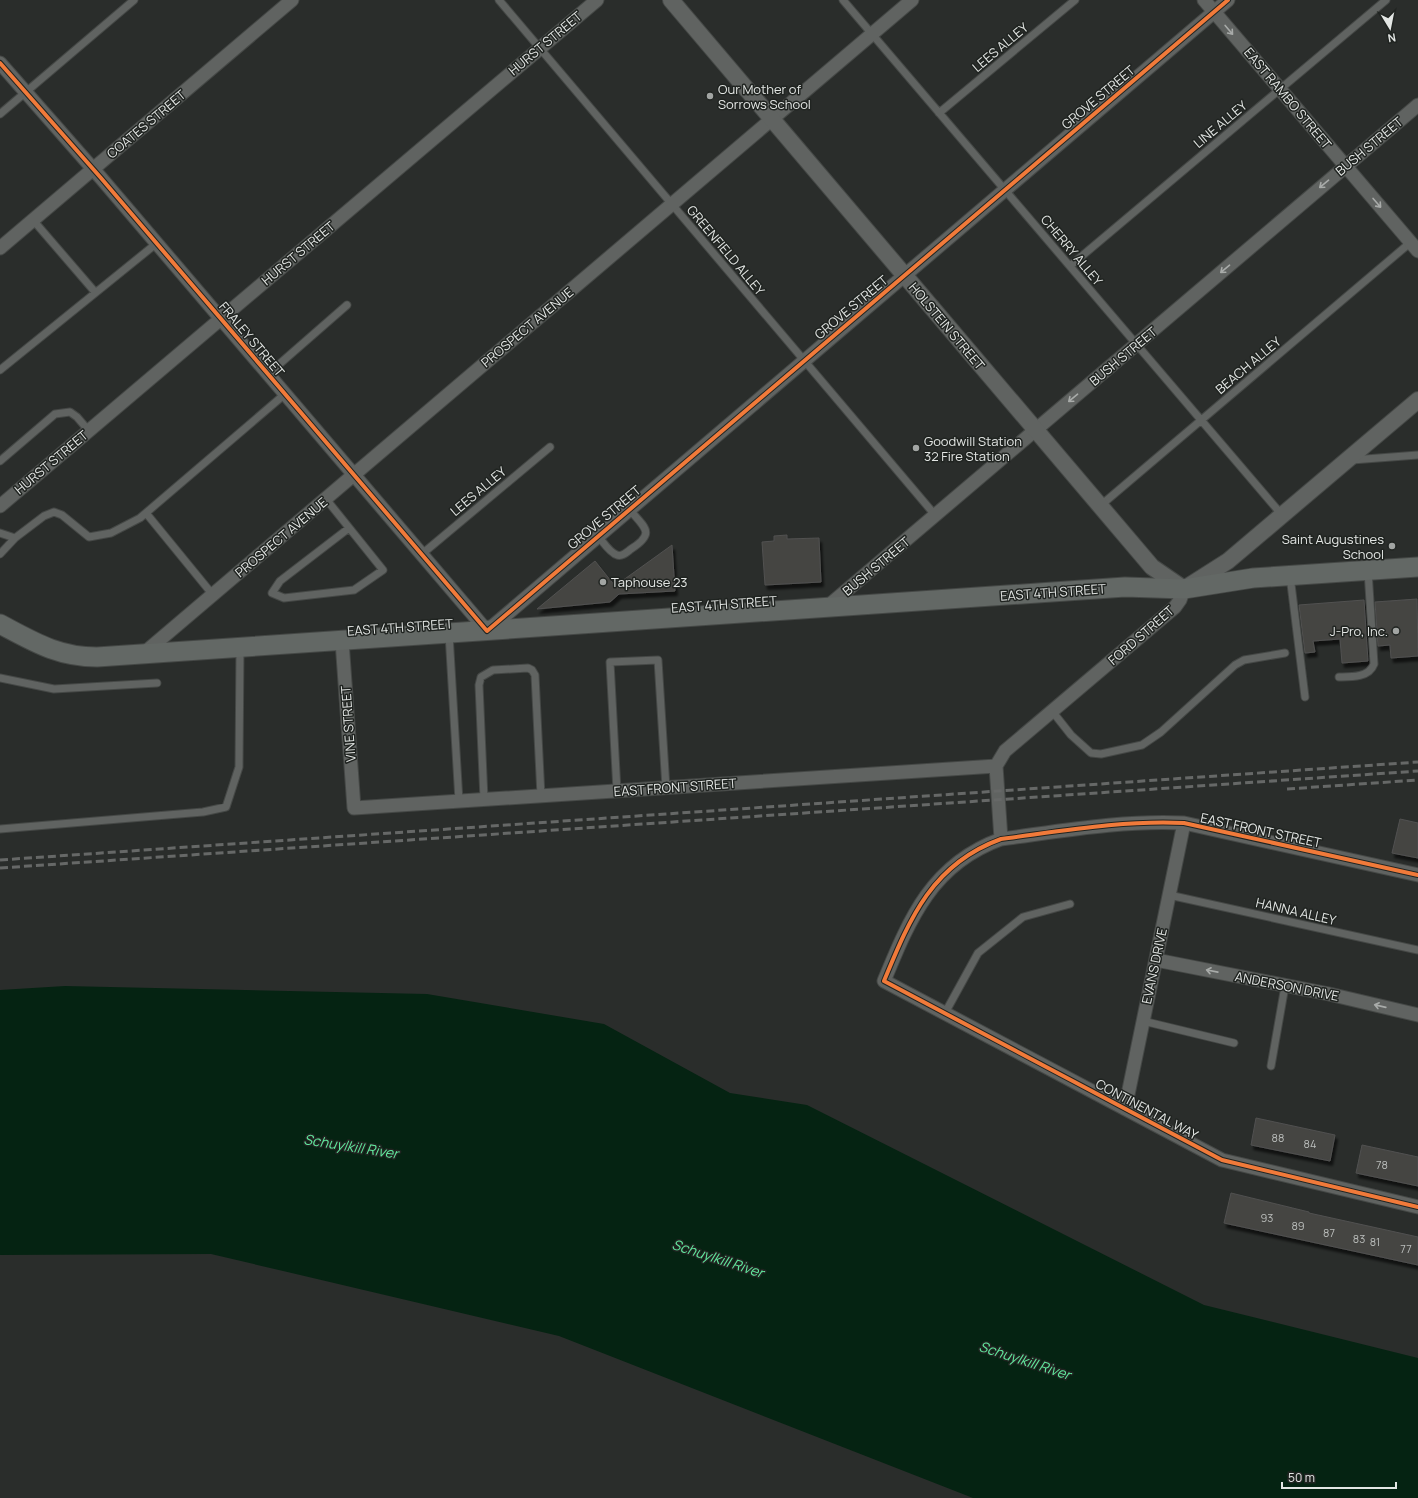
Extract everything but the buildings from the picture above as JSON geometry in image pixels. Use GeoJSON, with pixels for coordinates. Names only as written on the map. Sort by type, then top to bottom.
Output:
{"type":"FeatureCollection","features":[{"type":"Feature","properties":{"kind":"main road","name":"EAST 4TH STREET"},"geometry":{"type":"LineString","coordinates":[[0,624],[38,643],[67,655],[97,658],[1125,587],[1184,589],[1254,578],[1418,567]]}},
{"type":"Feature","properties":{"kind":"street","name":"COATES STREET"},"geometry":{"type":"LineString","coordinates":[[0,248],[292,0]]}},
{"type":"Feature","properties":{"kind":"street","name":"HURST STREET"},"geometry":{"type":"LineString","coordinates":[[0,506],[597,0]]}},
{"type":"Feature","properties":{"kind":"street","name":"HOLSTEIN STREET"},"geometry":{"type":"LineString","coordinates":[[671,0],[1152,567],[1184,589]]}},
{"type":"Feature","properties":{"kind":"street","name":"PROSPECT AVENUE"},"geometry":{"type":"LineString","coordinates":[[143,654],[912,0]]}},
{"type":"Feature","properties":{"kind":"street","name":"EAST RAMBO STREET"},"geometry":{"type":"LineString","coordinates":[[1204,0],[1414,247]]}},
{"type":"Feature","properties":{"kind":"street","name":"GROVE STREET"},"geometry":{"type":"LineString","coordinates":[[487,631],[1004,189],[1228,0]]}},
{"type":"Feature","properties":{"kind":"street","name":"FRALEY STREET"},"geometry":{"type":"LineString","coordinates":[[0,63],[157,243],[487,631]]}},
{"type":"Feature","properties":{"kind":"street","name":"BUSH STREET"},"geometry":{"type":"LineString","coordinates":[[827,607],[1418,105]]}},
{"type":"Feature","properties":{"kind":"street"},"geometry":{"type":"LineString","coordinates":[[1184,589],[1228,561],[1418,400]]}},
{"type":"Feature","properties":{"kind":"street","name":"FORD STREET"},"geometry":{"type":"LineString","coordinates":[[996,766],[1005,751],[1175,607],[1180,600],[1184,589]]}},
{"type":"Feature","properties":{"kind":"street","name":"VINE STREET"},"geometry":{"type":"LineString","coordinates":[[342,641],[354,808]]}},
{"type":"Feature","properties":{"kind":"street"},"geometry":{"type":"LineString","coordinates":[[996,766],[1001,839]]}},
{"type":"Feature","properties":{"kind":"street","name":"EAST FRONT STREET"},"geometry":{"type":"LineString","coordinates":[[354,808],[996,766]]}},
{"type":"Feature","properties":{"kind":"street","name":"EAST FRONT STREET"},"geometry":{"type":"LineString","coordinates":[[884,981],[904,934],[936,882],[968,855],[983,846],[1001,839],[1117,824],[1150,822],[1184,823],[1418,875]]}},
{"type":"Feature","properties":{"kind":"street","name":"EVANS DRIVE"},"geometry":{"type":"LineString","coordinates":[[1125,1109],[1184,823]]}},
{"type":"Feature","properties":{"kind":"street","name":"ANDERSON DRIVE"},"geometry":{"type":"LineString","coordinates":[[1156,960],[1418,1015]]}},
{"type":"Feature","properties":{"kind":"street","name":"CONTINENTAL WAY"},"geometry":{"type":"LineString","coordinates":[[884,981],[1222,1160],[1418,1207]]}},
{"type":"Feature","properties":{"kind":"lane"},"geometry":{"type":"LineString","coordinates":[[0,114],[134,0]]}},
{"type":"Feature","properties":{"kind":"lane","name":"GREENFIELD ALLEY"},"geometry":{"type":"LineString","coordinates":[[499,0],[935,515]]}},
{"type":"Feature","properties":{"kind":"lane","name":"CHERRY ALLEY"},"geometry":{"type":"LineString","coordinates":[[843,0],[1282,515]]}},
{"type":"Feature","properties":{"kind":"lane","name":"LEES ALLEY"},"geometry":{"type":"LineString","coordinates":[[939,113],[1075,0]]}},
{"type":"Feature","properties":{"kind":"lane","name":"LINE ALLEY"},"geometry":{"type":"LineString","coordinates":[[1070,266],[1386,0]]}},
{"type":"Feature","properties":{"kind":"lane"},"geometry":{"type":"LineString","coordinates":[[33,220],[94,292]]}},
{"type":"Feature","properties":{"kind":"lane"},"geometry":{"type":"LineString","coordinates":[[0,370],[94,292],[157,243]]}},
{"type":"Feature","properties":{"kind":"lane","name":"BEACH ALLEY"},"geometry":{"type":"LineString","coordinates":[[1100,506],[1201,420],[1414,247]]}},
{"type":"Feature","properties":{"kind":"lane"},"geometry":{"type":"LineString","coordinates":[[268,374],[347,305]]}},
{"type":"Feature","properties":{"kind":"lane"},"geometry":{"type":"LineString","coordinates":[[0,554],[14,538],[44,516],[54,512],[62,515],[89,537],[111,533],[146,513],[285,394]]}},
{"type":"Feature","properties":{"kind":"lane"},"geometry":{"type":"LineString","coordinates":[[0,461],[55,414],[70,412],[77,417],[88,431]]}},
{"type":"Feature","properties":{"kind":"lane","name":"LEES ALLEY"},"geometry":{"type":"LineString","coordinates":[[422,554],[550,447]]}},
{"type":"Feature","properties":{"kind":"lane"},"geometry":{"type":"LineString","coordinates":[[1347,460],[1418,455]]}},
{"type":"Feature","properties":{"kind":"lane"},"geometry":{"type":"LineString","coordinates":[[326,498],[383,570],[354,590],[284,598],[272,593],[280,581],[349,528]]}},
{"type":"Feature","properties":{"kind":"lane"},"geometry":{"type":"LineString","coordinates":[[598,536],[612,552],[618,556],[622,555],[643,541],[646,536],[644,528],[629,509]]}},
{"type":"Feature","properties":{"kind":"lane"},"geometry":{"type":"LineString","coordinates":[[146,513],[213,595]]}},
{"type":"Feature","properties":{"kind":"lane"},"geometry":{"type":"LineString","coordinates":[[0,533],[14,538]]}},
{"type":"Feature","properties":{"kind":"lane"},"geometry":{"type":"LineString","coordinates":[[1339,677],[1365,674],[1371,670],[1374,664],[1368,570]]}},
{"type":"Feature","properties":{"kind":"lane"},"geometry":{"type":"LineString","coordinates":[[1290,576],[1305,697]]}},
{"type":"Feature","properties":{"kind":"lane"},"geometry":{"type":"LineString","coordinates":[[449,633],[459,801]]}},
{"type":"Feature","properties":{"kind":"lane"},"geometry":{"type":"LineString","coordinates":[[0,829],[203,812],[226,807],[239,767],[240,647]]}},
{"type":"Feature","properties":{"kind":"lane"},"geometry":{"type":"LineString","coordinates":[[1052,711],[1071,735],[1091,753],[1102,754],[1142,745],[1161,732],[1240,662],[1284,653]]}},
{"type":"Feature","properties":{"kind":"lane"},"geometry":{"type":"LineString","coordinates":[[618,791],[610,662],[658,660],[666,788]]}},
{"type":"Feature","properties":{"kind":"lane"},"geometry":{"type":"LineString","coordinates":[[484,799],[479,685],[481,677],[493,670],[528,668],[532,670],[535,675],[541,796]]}},
{"type":"Feature","properties":{"kind":"lane"},"geometry":{"type":"LineString","coordinates":[[0,678],[54,689],[157,684]]}},
{"type":"Feature","properties":{"kind":"lane","name":"HANNA ALLEY"},"geometry":{"type":"LineString","coordinates":[[1169,895],[1418,950]]}},
{"type":"Feature","properties":{"kind":"lane"},"geometry":{"type":"LineString","coordinates":[[946,1013],[978,953],[1023,917],[1070,904]]}},
{"type":"Feature","properties":{"kind":"lane"},"geometry":{"type":"LineString","coordinates":[[1271,1066],[1285,986]]}},
{"type":"Feature","properties":{"kind":"lane"},"geometry":{"type":"LineString","coordinates":[[1143,1021],[1234,1044]]}},
{"type":"Feature","properties":{"kind":"water","name":"Schuylkill River"},"geometry":{"type":"Polygon","coordinates":[[[65,986],[427,994],[604,1024],[730,1093],[807,1105],[1204,1305],[1418,1358],[1418,1498],[973,1498],[559,1336],[211,1254],[0,1255],[0,990],[65,986]]]}},
{"type":"Feature","properties":{"kind":"railway"},"geometry":{"type":"LineString","coordinates":[[0,860],[1418,762]]}},
{"type":"Feature","properties":{"kind":"railway"},"geometry":{"type":"LineString","coordinates":[[0,868],[1418,771]]}},
{"type":"Feature","properties":{"kind":"railway"},"geometry":{"type":"LineString","coordinates":[[1287,789],[1418,780]]}},
{"type":"Feature","properties":{"kind":"cycle path"},"geometry":{"type":"LineString","coordinates":[[0,63],[101,178],[487,631],[1228,0]]}},
{"type":"Feature","properties":{"kind":"cycle path"},"geometry":{"type":"LineString","coordinates":[[1418,875],[1184,823],[1161,822],[1115,825],[1001,839],[977,850],[957,863],[941,878],[926,896],[914,915],[884,981],[1222,1160],[1418,1207]]}},
{"type":"Feature","properties":{"kind":"place","name":"Our Mother of Sorrows School"},"geometry":{"type":"Point","coordinates":[710,96]}},
{"type":"Feature","properties":{"kind":"place","name":"Goodwill Station 32 Fire Station"},"geometry":{"type":"Point","coordinates":[916,448]}},
{"type":"Feature","properties":{"kind":"place","name":"Saint Augustines School"},"geometry":{"type":"Point","coordinates":[1392,546]}},
{"type":"Feature","properties":{"kind":"place","name":"Taphouse 23"},"geometry":{"type":"Point","coordinates":[603,582]}},
{"type":"Feature","properties":{"kind":"place","name":"J-Pro, Inc."},"geometry":{"type":"Point","coordinates":[1396,631]}}]}
